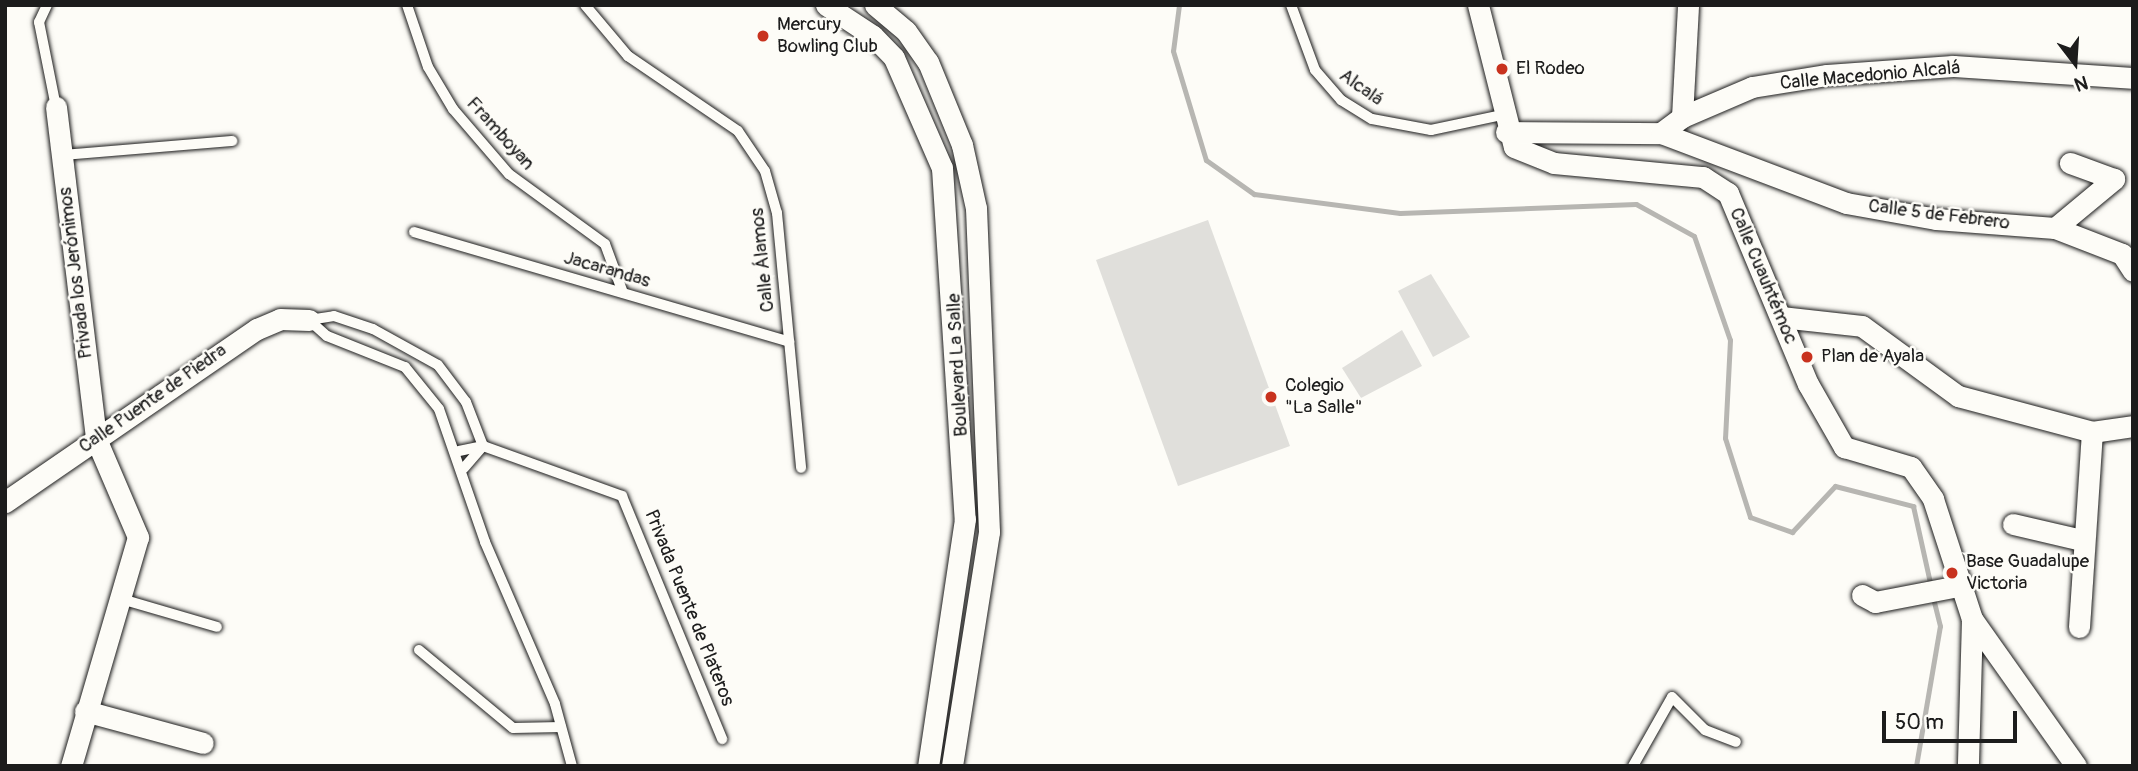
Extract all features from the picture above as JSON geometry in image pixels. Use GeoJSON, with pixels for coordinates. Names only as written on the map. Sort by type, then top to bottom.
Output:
{"type":"FeatureCollection","features":[{"type":"Feature","properties":{"kind":"street","name":"Boulevard La Salle"},"geometry":{"type":"LineString","coordinates":[[826,5],[873,36],[894,58],[943,168],[965,519],[928,766]]}},
{"type":"Feature","properties":{"kind":"street","name":"Boulevard La Salle"},"geometry":{"type":"LineString","coordinates":[[875,5],[906,31],[928,62],[962,145],[976,208],[989,532],[952,766]]}},
{"type":"Feature","properties":{"kind":"street"},"geometry":{"type":"LineString","coordinates":[[1478,5],[1504,124]]}},
{"type":"Feature","properties":{"kind":"street"},"geometry":{"type":"LineString","coordinates":[[1682,117],[1688,5]]}},
{"type":"Feature","properties":{"kind":"street","name":"Calle Macedonio Alcalá"},"geometry":{"type":"LineString","coordinates":[[1661,134],[1682,117],[1752,87],[1827,75],[1953,66],[2133,78]]}},
{"type":"Feature","properties":{"kind":"street","name":"Privada los Jerónimos"},"geometry":{"type":"LineString","coordinates":[[56,107],[96,439],[137,522],[135,556],[118,598],[71,766]]}},
{"type":"Feature","properties":{"kind":"street","name":"Calle 5 de Febrero"},"geometry":{"type":"LineString","coordinates":[[1504,124],[1661,134],[1846,203],[1936,219],[2055,228],[2122,254],[2133,271]]}},
{"type":"Feature","properties":{"kind":"street","name":"Calle Cuauhtémoc"},"geometry":{"type":"LineString","coordinates":[[1504,124],[1522,153],[1541,161],[1672,171],[1703,177],[1728,193],[1781,317],[1844,447],[1911,467],[1926,489],[1957,585],[1972,619],[1968,766]]}},
{"type":"Feature","properties":{"kind":"street"},"geometry":{"type":"LineString","coordinates":[[2055,228],[2114,179],[2070,163]]}},
{"type":"Feature","properties":{"kind":"street"},"geometry":{"type":"LineString","coordinates":[[1781,317],[1862,326],[1958,396],[2092,432],[2133,426]]}},
{"type":"Feature","properties":{"kind":"street","name":"Calle Puente de Piedra"},"geometry":{"type":"LineString","coordinates":[[5,502],[257,329],[281,319],[309,320]]}},
{"type":"Feature","properties":{"kind":"street"},"geometry":{"type":"LineString","coordinates":[[2079,627],[2082,540],[2092,432]]}},
{"type":"Feature","properties":{"kind":"street"},"geometry":{"type":"LineString","coordinates":[[2013,524],[2082,540]]}},
{"type":"Feature","properties":{"kind":"street"},"geometry":{"type":"LineString","coordinates":[[1862,595],[1875,602],[1926,589],[1957,585]]}},
{"type":"Feature","properties":{"kind":"street"},"geometry":{"type":"LineString","coordinates":[[1972,619],[2076,766]]}},
{"type":"Feature","properties":{"kind":"street"},"geometry":{"type":"LineString","coordinates":[[85,711],[203,743]]}},
{"type":"Feature","properties":{"kind":"lane"},"geometry":{"type":"LineString","coordinates":[[47,5],[38,22],[56,107]]}},
{"type":"Feature","properties":{"kind":"lane","name":"Framboyan"},"geometry":{"type":"LineString","coordinates":[[407,5],[428,66],[453,109],[509,174],[605,244],[623,293]]}},
{"type":"Feature","properties":{"kind":"lane","name":"Calle Álamos"},"geometry":{"type":"LineString","coordinates":[[584,5],[628,56],[717,113],[755,151],[777,213],[801,468]]}},
{"type":"Feature","properties":{"kind":"lane","name":"Alcalá"},"geometry":{"type":"LineString","coordinates":[[1292,5],[1320,77],[1372,119],[1431,130],[1504,124]]}},
{"type":"Feature","properties":{"kind":"lane"},"geometry":{"type":"LineString","coordinates":[[62,155],[232,141]]}},
{"type":"Feature","properties":{"kind":"lane","name":"Jacarandas"},"geometry":{"type":"LineString","coordinates":[[414,232],[789,342]]}},
{"type":"Feature","properties":{"kind":"lane","name":"Calle Puente de Piedra"},"geometry":{"type":"LineString","coordinates":[[309,320],[334,316],[416,348],[458,389],[483,446]]}},
{"type":"Feature","properties":{"kind":"lane"},"geometry":{"type":"LineString","coordinates":[[309,320],[327,337],[411,371],[439,409],[464,468],[481,532],[561,727],[572,766]]}},
{"type":"Feature","properties":{"kind":"lane"},"geometry":{"type":"LineString","coordinates":[[458,451],[483,446]]}},
{"type":"Feature","properties":{"kind":"lane"},"geometry":{"type":"LineString","coordinates":[[464,468],[483,446]]}},
{"type":"Feature","properties":{"kind":"lane","name":"Privada Puente de Plateros"},"geometry":{"type":"LineString","coordinates":[[483,446],[622,496],[722,739]]}},
{"type":"Feature","properties":{"kind":"lane"},"geometry":{"type":"LineString","coordinates":[[118,598],[216,627]]}},
{"type":"Feature","properties":{"kind":"lane"},"geometry":{"type":"LineString","coordinates":[[419,650],[513,728],[561,727]]}},
{"type":"Feature","properties":{"kind":"lane"},"geometry":{"type":"LineString","coordinates":[[1633,766],[1672,697],[1705,730],[1736,742]]}},
{"type":"Feature","properties":{"kind":"shaded area"},"geometry":{"type":"Polygon","coordinates":[[[1208,220],[1290,446],[1178,486],[1096,260],[1208,220]]]}},
{"type":"Feature","properties":{"kind":"shaded area"},"geometry":{"type":"Polygon","coordinates":[[[1431,274],[1470,337],[1433,357],[1398,291],[1431,274]]]}},
{"type":"Feature","properties":{"kind":"shaded area"},"geometry":{"type":"Polygon","coordinates":[[[1402,330],[1422,366],[1361,398],[1342,368],[1402,330]]]}},
{"type":"Feature","properties":{"kind":"waterway"},"geometry":{"type":"LineString","coordinates":[[1179,5],[1173,51],[1206,160],[1254,194],[1400,213],[1636,204],[1694,236],[1730,340],[1725,438],[1750,517],[1792,532],[1835,486],[1913,506],[1931,587]]}},
{"type":"Feature","properties":{"kind":"waterway"},"geometry":{"type":"LineString","coordinates":[[1916,766],[1940,626],[1933,597]]}},
{"type":"Feature","properties":{"kind":"place","name":"Mercury Bowling Club"},"geometry":{"type":"Point","coordinates":[763,36]}},
{"type":"Feature","properties":{"kind":"place","name":"El Rodeo"},"geometry":{"type":"Point","coordinates":[1502,69]}},
{"type":"Feature","properties":{"kind":"place","name":"Plan de Ayala"},"geometry":{"type":"Point","coordinates":[1807,357]}},
{"type":"Feature","properties":{"kind":"place","name":"Colegio \"La Salle\""},"geometry":{"type":"Point","coordinates":[1271,397]}},
{"type":"Feature","properties":{"kind":"place","name":"Base Guadalupe Victoria"},"geometry":{"type":"Point","coordinates":[1952,573]}}]}
